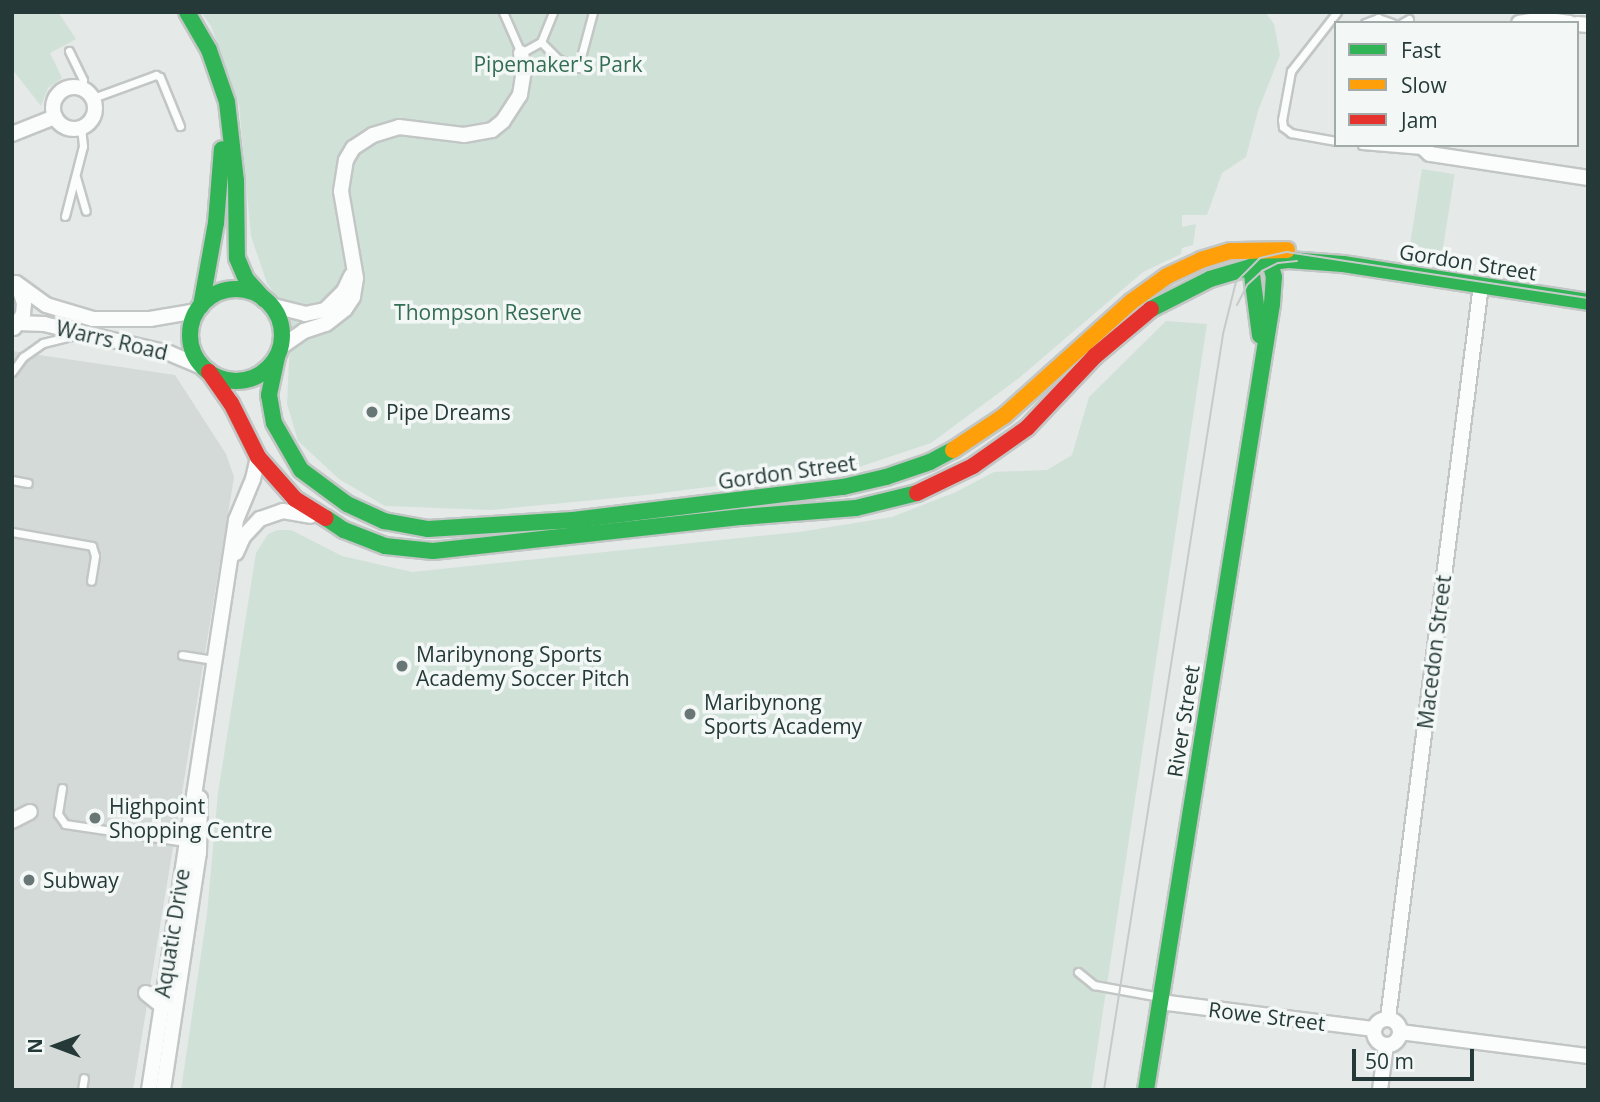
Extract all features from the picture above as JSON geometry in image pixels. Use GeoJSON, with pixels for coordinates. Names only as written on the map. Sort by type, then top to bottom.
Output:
{"type":"FeatureCollection","features":[{"type":"Feature","properties":{"kind":"main road"},"geometry":{"type":"LineString","coordinates":[[187,13],[209,50],[227,102],[234,158],[236,244],[240,269],[267,302],[282,329],[279,352],[259,376],[247,380],[221,379],[206,370],[192,347],[190,335],[199,308],[216,223],[222,147],[214,92],[205,56],[187,13]]}},
{"type":"Feature","properties":{"kind":"main road","name":"Gordon Street"},"geometry":{"type":"LineString","coordinates":[[206,370],[231,403],[258,457],[295,499],[344,530],[385,546],[433,551],[856,508],[917,493],[996,451],[1027,428],[1095,356],[1157,303],[1210,279],[1251,267],[1262,253]]}},
{"type":"Feature","properties":{"kind":"main road","name":"Gordon Street"},"geometry":{"type":"LineString","coordinates":[[279,352],[270,379],[270,407],[281,440],[301,470],[329,494],[363,513],[384,521],[428,529],[573,520],[843,487],[886,477],[930,462],[993,424],[1131,302],[1158,282],[1201,260],[1262,253],[1288,260],[1343,264],[1588,302]]}},
{"type":"Feature","properties":{"kind":"main road","name":"River Street"},"geometry":{"type":"LineString","coordinates":[[1146,1090],[1261,358],[1273,298],[1274,274],[1262,253]]}},
{"type":"Feature","properties":{"kind":"main road","name":"River Street"},"geometry":{"type":"LineString","coordinates":[[1251,267],[1261,358]]}},
{"type":"Feature","properties":{"kind":"main road"},"geometry":{"type":"LineString","coordinates":[[199,308],[210,298],[231,290],[254,293],[267,302]]}},
{"type":"Feature","properties":{"kind":"main road"},"geometry":{"type":"LineString","coordinates":[[993,424],[1016,423],[1027,428]]}},
{"type":"Feature","properties":{"kind":"street"},"geometry":{"type":"LineString","coordinates":[[1530,21],[1556,21]]}},
{"type":"Feature","properties":{"kind":"street"},"geometry":{"type":"LineString","coordinates":[[279,352],[304,331],[326,324],[345,309],[355,287],[341,191],[346,160],[353,148],[373,135],[399,127],[464,135],[492,130],[503,121],[520,95],[524,70],[521,53]]}},
{"type":"Feature","properties":{"kind":"street"},"geometry":{"type":"LineString","coordinates":[[70,87],[82,87],[93,98],[94,114],[89,123],[81,128],[67,127],[55,117],[54,104],[59,93],[70,87]]}},
{"type":"Feature","properties":{"kind":"street"},"geometry":{"type":"LineString","coordinates":[[12,134],[55,117]]}},
{"type":"Feature","properties":{"kind":"street"},"geometry":{"type":"LineString","coordinates":[[1422,148],[1588,178]]}},
{"type":"Feature","properties":{"kind":"street"},"geometry":{"type":"LineString","coordinates":[[267,302],[305,314],[325,310],[349,282],[352,258]]}},
{"type":"Feature","properties":{"kind":"street"},"geometry":{"type":"LineString","coordinates":[[14,281],[24,303],[15,326]]}},
{"type":"Feature","properties":{"kind":"street","name":"Warrs Road"},"geometry":{"type":"LineString","coordinates":[[14,281],[47,305],[93,319],[150,319],[199,308]]}},
{"type":"Feature","properties":{"kind":"street","name":"Macedon Street"},"geometry":{"type":"LineString","coordinates":[[1388,1018],[1481,285]]}},
{"type":"Feature","properties":{"kind":"street","name":"Warrs Road"},"geometry":{"type":"LineString","coordinates":[[15,326],[44,324],[176,355],[206,370]]}},
{"type":"Feature","properties":{"kind":"street","name":"Aquatic Drive"},"geometry":{"type":"LineString","coordinates":[[149,1090],[236,520],[253,479],[258,457]]}},
{"type":"Feature","properties":{"kind":"street","name":"Aquatic Drive"},"geometry":{"type":"LineString","coordinates":[[231,564],[243,537],[260,519],[283,511],[321,517]]}},
{"type":"Feature","properties":{"kind":"street","name":"Aquatic Drive"},"geometry":{"type":"LineString","coordinates":[[163,1090],[199,853],[201,814],[198,776]]}},
{"type":"Feature","properties":{"kind":"street"},"geometry":{"type":"LineString","coordinates":[[12,821],[30,813]]}},
{"type":"Feature","properties":{"kind":"street"},"geometry":{"type":"LineString","coordinates":[[146,993],[162,1006]]}},
{"type":"Feature","properties":{"kind":"street","name":"Rowe Street"},"geometry":{"type":"LineString","coordinates":[[1160,1000],[1374,1029]]}},
{"type":"Feature","properties":{"kind":"street"},"geometry":{"type":"LineString","coordinates":[[1388,1018],[1397,1023],[1400,1032],[1396,1042],[1386,1045],[1377,1041],[1374,1029],[1378,1022],[1388,1018]]}},
{"type":"Feature","properties":{"kind":"street"},"geometry":{"type":"LineString","coordinates":[[1400,1032],[1588,1056]]}},
{"type":"Feature","properties":{"kind":"street"},"geometry":{"type":"LineString","coordinates":[[1380,1090],[1386,1045]]}},
{"type":"Feature","properties":{"kind":"lane"},"geometry":{"type":"LineString","coordinates":[[503,12],[521,53],[541,42],[553,12]]}},
{"type":"Feature","properties":{"kind":"lane"},"geometry":{"type":"LineString","coordinates":[[541,42],[558,59],[579,68],[593,12]]}},
{"type":"Feature","properties":{"kind":"lane"},"geometry":{"type":"LineString","coordinates":[[1334,141],[1294,134],[1282,125],[1291,71],[1337,12]]}},
{"type":"Feature","properties":{"kind":"lane"},"geometry":{"type":"LineString","coordinates":[[1326,26],[1334,28]]}},
{"type":"Feature","properties":{"kind":"lane"},"geometry":{"type":"LineString","coordinates":[[69,51],[83,80],[82,87]]}},
{"type":"Feature","properties":{"kind":"lane"},"geometry":{"type":"LineString","coordinates":[[135,69],[140,79]]}},
{"type":"Feature","properties":{"kind":"lane"},"geometry":{"type":"LineString","coordinates":[[93,98],[156,75],[160,77],[180,126]]}},
{"type":"Feature","properties":{"kind":"lane"},"geometry":{"type":"LineString","coordinates":[[65,216],[67,199],[83,146],[81,128]]}},
{"type":"Feature","properties":{"kind":"lane"},"geometry":{"type":"LineString","coordinates":[[1402,147],[1422,148]]}},
{"type":"Feature","properties":{"kind":"lane"},"geometry":{"type":"LineString","coordinates":[[76,176],[86,211]]}},
{"type":"Feature","properties":{"kind":"lane"},"geometry":{"type":"LineString","coordinates":[[12,372],[23,358],[43,343],[80,334]]}},
{"type":"Feature","properties":{"kind":"lane"},"geometry":{"type":"LineString","coordinates":[[12,480],[28,483]]}},
{"type":"Feature","properties":{"kind":"lane"},"geometry":{"type":"LineString","coordinates":[[12,532],[88,544],[94,550],[95,556],[91,581]]}},
{"type":"Feature","properties":{"kind":"lane"},"geometry":{"type":"LineString","coordinates":[[182,655],[215,660]]}},
{"type":"Feature","properties":{"kind":"lane"},"geometry":{"type":"LineString","coordinates":[[62,788],[58,814],[65,824],[186,842]]}},
{"type":"Feature","properties":{"kind":"lane"},"geometry":{"type":"LineString","coordinates":[[1077,972],[1094,985],[1160,1000]]}},
{"type":"Feature","properties":{"kind":"lane"},"geometry":{"type":"LineString","coordinates":[[82,1090],[84,1078]]}},
{"type":"Feature","properties":{"kind":"shaded area","name":"Highpoint Shopping Centre"},"geometry":{"type":"Polygon","coordinates":[[[12,351],[175,375],[226,454],[234,477],[133,1090],[12,1090],[12,351]]]}},
{"type":"Feature","properties":{"kind":"green space"},"geometry":{"type":"Polygon","coordinates":[[[12,12],[58,12],[76,39],[50,53],[62,78],[48,88],[41,106],[12,69],[12,12]]]}},
{"type":"Feature","properties":{"kind":"green space","name":"Thompson Reserve"},"geometry":{"type":"Polygon","coordinates":[[[201,12],[1265,12],[1274,24],[1280,55],[1258,111],[1246,157],[1222,173],[1207,215],[1182,215],[1182,227],[1196,224],[1193,245],[1182,248],[1181,254],[1143,272],[1019,378],[931,443],[856,468],[646,495],[491,510],[385,506],[339,479],[298,441],[287,404],[291,320],[267,283],[251,236],[239,105],[211,26],[201,12]]]}},
{"type":"Feature","properties":{"kind":"green space"},"geometry":{"type":"Polygon","coordinates":[[[1422,169],[1455,174],[1442,251],[1410,246],[1422,169]]]}},
{"type":"Feature","properties":{"kind":"green space","name":"Maribynong Sports Academy"},"geometry":{"type":"Polygon","coordinates":[[[1166,321],[1207,324],[1091,1090],[181,1090],[207,914],[218,793],[256,553],[268,534],[278,530],[291,530],[342,556],[412,572],[799,532],[892,517],[956,492],[994,472],[1047,470],[1072,455],[1089,397],[1166,321]]]}},
{"type":"Feature","properties":{"kind":"tram line"},"geometry":{"type":"LineString","coordinates":[[1104,1090],[1223,334],[1236,282],[1260,258],[1287,252],[1588,298]]}},
{"type":"Feature","properties":{"kind":"tram line"},"geometry":{"type":"LineString","coordinates":[[1237,305],[1247,285],[1262,271],[1278,263],[1297,261]]}},
{"type":"Feature","properties":{"kind":"traffic: fast"},"geometry":{"type":"LineString","coordinates":[[187,12],[209,50],[227,102],[236,181],[237,258],[246,279],[264,299]]}},
{"type":"Feature","properties":{"kind":"traffic: fast"},"geometry":{"type":"LineString","coordinates":[[201,306],[216,223],[222,149]]}},
{"type":"Feature","properties":{"kind":"traffic: fast"},"geometry":{"type":"LineString","coordinates":[[1151,309],[1210,279],[1264,263],[1288,260],[1343,264],[1588,302]]}},
{"type":"Feature","properties":{"kind":"traffic: fast"},"geometry":{"type":"LineString","coordinates":[[1146,1090],[1272,304],[1274,277],[1270,262]]}},
{"type":"Feature","properties":{"kind":"traffic: fast"},"geometry":{"type":"LineString","coordinates":[[1251,267],[1260,335]]}},
{"type":"Feature","properties":{"kind":"traffic: fast"},"geometry":{"type":"LineString","coordinates":[[236,289],[254,293],[268,303],[278,317],[282,335],[278,353],[268,367],[254,377],[236,381],[218,377],[204,367],[194,353],[190,335],[194,317],[204,303],[218,293],[236,289]]}},
{"type":"Feature","properties":{"kind":"traffic: fast"},"geometry":{"type":"LineString","coordinates":[[277,357],[269,395],[274,423],[301,470],[347,504],[384,521],[428,529],[573,520],[843,487],[886,477],[930,462],[953,450]]}},
{"type":"Feature","properties":{"kind":"traffic: fast"},"geometry":{"type":"LineString","coordinates":[[326,518],[344,530],[385,546],[433,551],[742,517],[856,508],[917,493]]}},
{"type":"Feature","properties":{"kind":"traffic: slow"},"geometry":{"type":"LineString","coordinates":[[953,450],[1004,416],[1131,302],[1167,276],[1201,260],[1231,251],[1287,250]]}},
{"type":"Feature","properties":{"kind":"traffic: jam"},"geometry":{"type":"LineString","coordinates":[[917,493],[973,466],[1027,428],[1095,356],[1151,309]]}},
{"type":"Feature","properties":{"kind":"traffic: jam"},"geometry":{"type":"LineString","coordinates":[[209,372],[231,403],[258,457],[295,499],[326,518]]}},
{"type":"Feature","properties":{"kind":"place","name":"Pipe Dreams"},"geometry":{"type":"Point","coordinates":[372,412]}},
{"type":"Feature","properties":{"kind":"place","name":"Maribynong Sports Academy Soccer Pitch"},"geometry":{"type":"Point","coordinates":[402,666]}},
{"type":"Feature","properties":{"kind":"place","name":"Maribynong Sports Academy"},"geometry":{"type":"Point","coordinates":[690,714]}},
{"type":"Feature","properties":{"kind":"place","name":"Highpoint Shopping Centre"},"geometry":{"type":"Point","coordinates":[95,818]}},
{"type":"Feature","properties":{"kind":"place","name":"Subway"},"geometry":{"type":"Point","coordinates":[29,880]}},
{"type":"Feature","properties":{"kind":"park label","name":"Pipemaker's Park"},"geometry":{"type":"Point","coordinates":[558,64]}}]}
